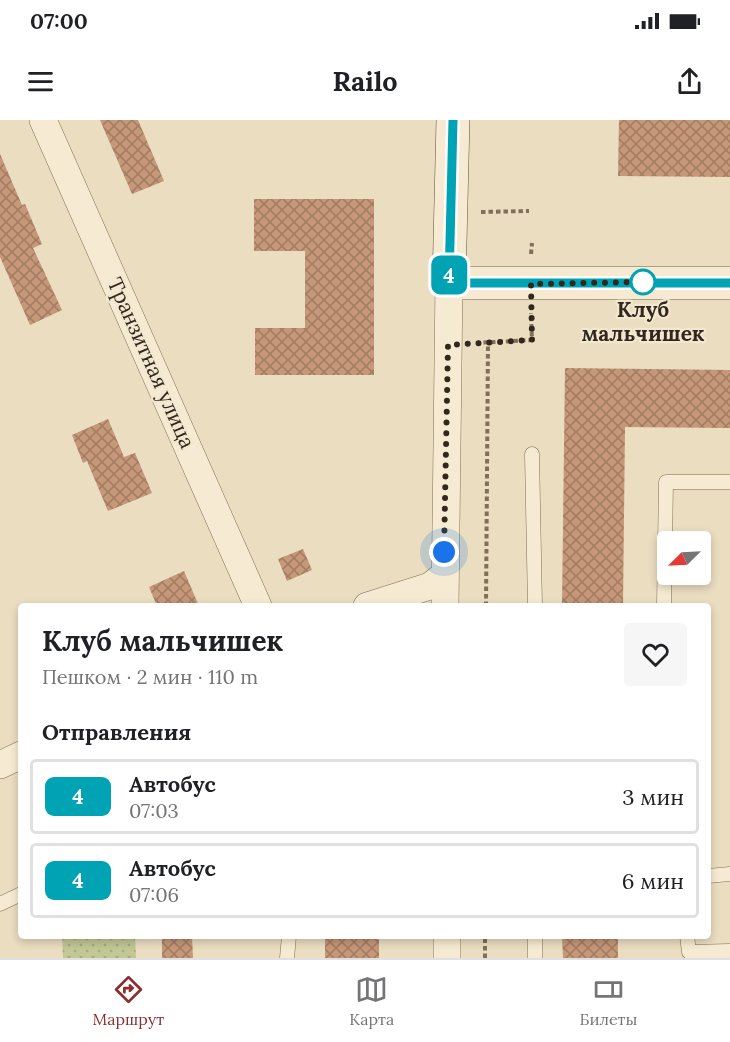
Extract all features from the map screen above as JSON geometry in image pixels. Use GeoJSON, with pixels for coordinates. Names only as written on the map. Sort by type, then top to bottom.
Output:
{"type":"FeatureCollection","features":[{"type":"Feature","properties":{"kind":"street","name":"Транзитная улица"},"geometry":{"type":"LineString","coordinates":[[43,120],[257,603]]}},
{"type":"Feature","properties":{"kind":"street"},"geometry":{"type":"LineString","coordinates":[[382,603],[434,593],[448,345],[453,120]]}},
{"type":"Feature","properties":{"kind":"street"},"geometry":{"type":"LineString","coordinates":[[449,283],[730,283]]}},
{"type":"Feature","properties":{"kind":"street"},"geometry":{"type":"LineString","coordinates":[[0,765],[18,757]]}},
{"type":"Feature","properties":{"kind":"street"},"geometry":{"type":"LineString","coordinates":[[447,939],[447,958]]}},
{"type":"Feature","properties":{"kind":"lane"},"geometry":{"type":"LineString","coordinates":[[532,453],[535,603]]}},
{"type":"Feature","properties":{"kind":"lane"},"geometry":{"type":"LineString","coordinates":[[664,603],[666,482],[730,482]]}},
{"type":"Feature","properties":{"kind":"lane"},"geometry":{"type":"LineString","coordinates":[[711,876],[730,874]]}},
{"type":"Feature","properties":{"kind":"lane"},"geometry":{"type":"LineString","coordinates":[[0,904],[18,895]]}},
{"type":"Feature","properties":{"kind":"lane"},"geometry":{"type":"LineString","coordinates":[[288,958],[289,939]]}},
{"type":"Feature","properties":{"kind":"lane"},"geometry":{"type":"LineString","coordinates":[[535,939],[535,958]]}},
{"type":"Feature","properties":{"kind":"lane"},"geometry":{"type":"LineString","coordinates":[[687,939],[689,952],[730,951]]}},
{"type":"Feature","properties":{"kind":"path"},"geometry":{"type":"LineString","coordinates":[[448,345],[532,340],[532,243]]}},
{"type":"Feature","properties":{"kind":"path"},"geometry":{"type":"LineString","coordinates":[[486,603],[488,343]]}},
{"type":"Feature","properties":{"kind":"path"},"geometry":{"type":"LineString","coordinates":[[485,939],[485,958]]}},
{"type":"Feature","properties":{"kind":"green space"},"geometry":{"type":"Polygon","coordinates":[[[62,939],[135,939],[136,958],[63,958],[62,939]]]}},
{"type":"Feature","properties":{"kind":"building"},"geometry":{"type":"Polygon","coordinates":[[[100,120],[138,120],[164,181],[132,194],[100,120]]]}},
{"type":"Feature","properties":{"kind":"building"},"geometry":{"type":"Polygon","coordinates":[[[619,120],[730,120],[730,177],[618,176],[619,120]]]}},
{"type":"Feature","properties":{"kind":"building"},"geometry":{"type":"Polygon","coordinates":[[[0,154],[42,244],[33,248],[62,310],[30,325],[0,257],[0,154]]]}},
{"type":"Feature","properties":{"kind":"building"},"geometry":{"type":"Polygon","coordinates":[[[254,199],[374,199],[374,375],[255,375],[255,328],[305,328],[305,251],[254,251],[254,199]]]}},
{"type":"Feature","properties":{"kind":"building"},"geometry":{"type":"Polygon","coordinates":[[[565,368],[730,370],[730,428],[625,427],[623,603],[562,603],[565,368]]]}},
{"type":"Feature","properties":{"kind":"building"},"geometry":{"type":"Polygon","coordinates":[[[108,419],[124,457],[135,453],[152,493],[108,511],[87,461],[83,463],[72,435],[108,419]]]}},
{"type":"Feature","properties":{"kind":"building"},"geometry":{"type":"Polygon","coordinates":[[[303,549],[312,570],[287,581],[278,559],[303,549]]]}},
{"type":"Feature","properties":{"kind":"building"},"geometry":{"type":"Polygon","coordinates":[[[184,571],[198,603],[156,603],[149,587],[184,571]]]}},
{"type":"Feature","properties":{"kind":"building"},"geometry":{"type":"Polygon","coordinates":[[[162,939],[192,939],[193,958],[162,958],[162,939]]]}},
{"type":"Feature","properties":{"kind":"building"},"geometry":{"type":"Polygon","coordinates":[[[325,939],[379,939],[379,958],[325,958],[325,939]]]}},
{"type":"Feature","properties":{"kind":"building"},"geometry":{"type":"Polygon","coordinates":[[[562,939],[618,939],[618,958],[563,958],[562,939]]]}},
{"type":"Feature","properties":{"kind":"bus line","name":"4"},"geometry":{"type":"LineString","coordinates":[[453,120],[449,283],[730,283]]}},
{"type":"Feature","properties":{"kind":"place","name":"Клуб мальчишек"},"geometry":{"type":"Point","coordinates":[643,282]}},
{"type":"Feature","properties":{"kind":"route"},"geometry":{"type":"LineString","coordinates":[[444,552],[448,345],[532,340],[531,284],[643,282]]}}]}
